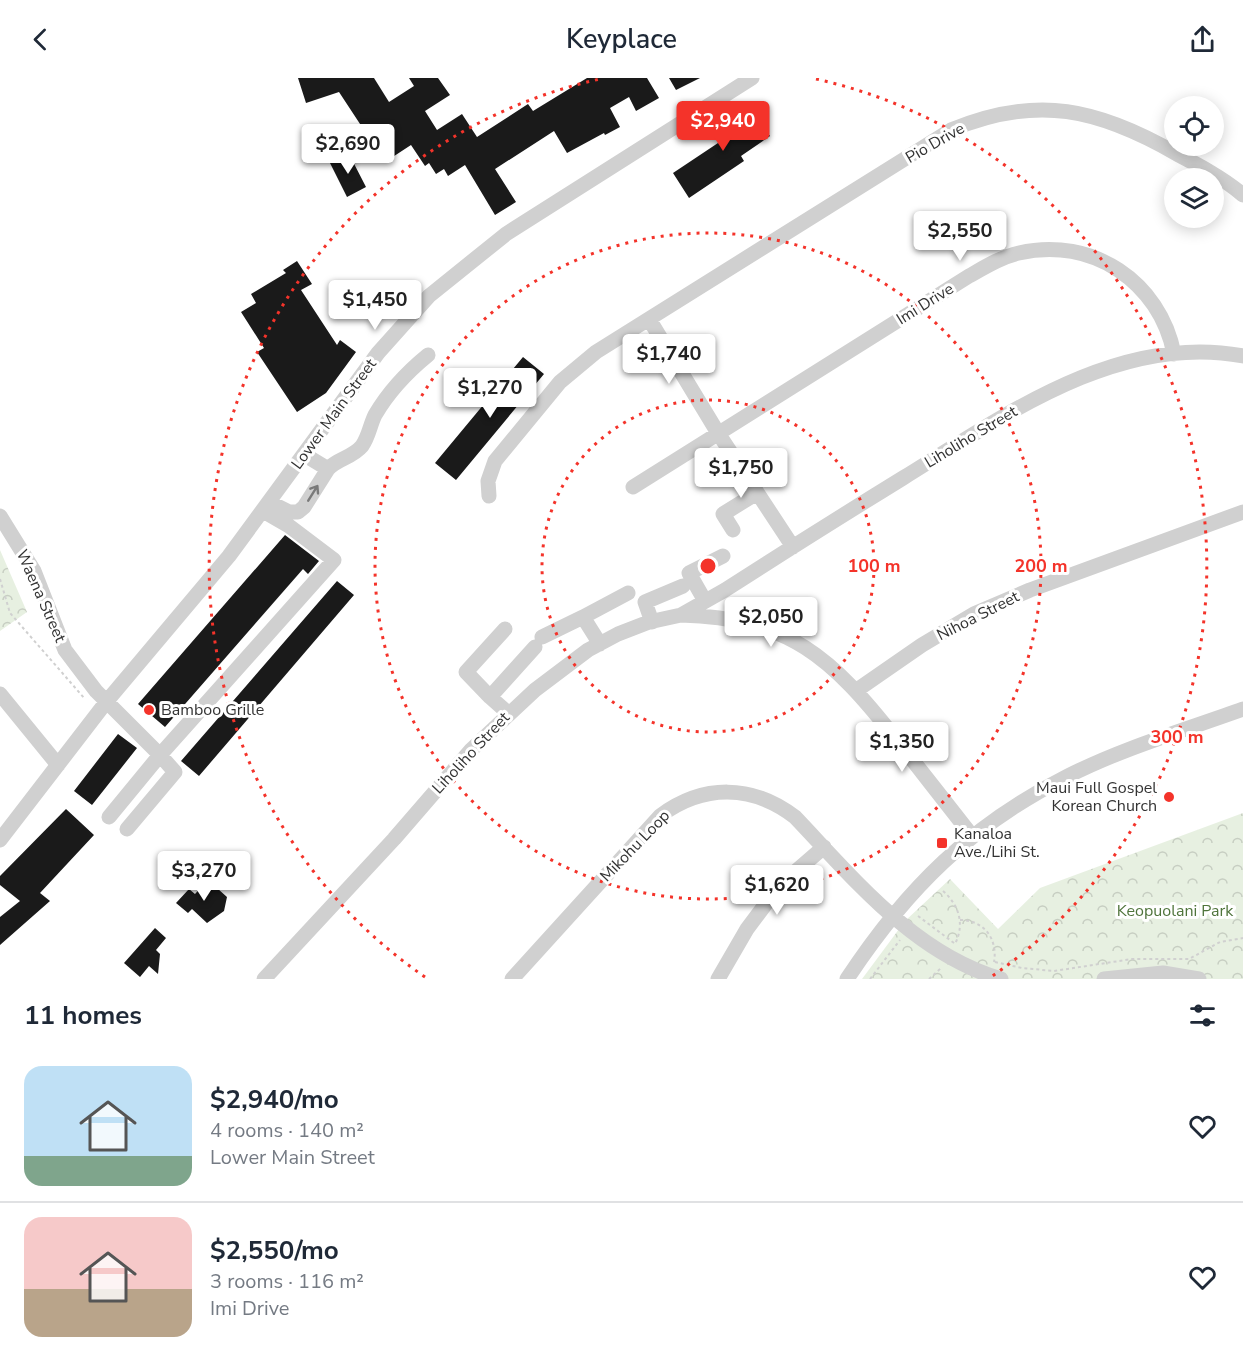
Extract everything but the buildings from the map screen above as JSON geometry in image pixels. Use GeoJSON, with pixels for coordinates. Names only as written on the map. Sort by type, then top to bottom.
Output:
{"type":"FeatureCollection","features":[{"type":"Feature","properties":{"kind":"street","name":"Lower Main Street"},"geometry":{"type":"LineString","coordinates":[[0,840],[266,507],[378,352],[405,320],[471,260],[506,234],[752,78]]}},
{"type":"Feature","properties":{"kind":"street","name":"Pio Drive"},"geometry":{"type":"LineString","coordinates":[[489,496],[488,481],[495,461],[560,382],[596,352],[951,130],[980,119],[1012,112],[1065,111],[1106,119],[1139,132],[1225,181],[1243,195]]}},
{"type":"Feature","properties":{"kind":"street","name":"Imi Drive"},"geometry":{"type":"LineString","coordinates":[[633,487],[969,276],[997,261],[1027,251],[1059,249],[1080,252],[1119,269],[1136,282],[1161,315],[1170,334],[1174,354]]}},
{"type":"Feature","properties":{"kind":"street"},"geometry":{"type":"LineString","coordinates":[[649,319],[718,433],[793,547]]}},
{"type":"Feature","properties":{"kind":"street","name":"Liholiho Street"},"geometry":{"type":"LineString","coordinates":[[264,979],[394,839],[471,750],[508,713],[600,644],[652,622],[681,615],[1035,399],[1109,369],[1174,354],[1207,352],[1243,356]]}},
{"type":"Feature","properties":{"kind":"street"},"geometry":{"type":"LineString","coordinates":[[266,507],[297,512],[304,507],[333,463],[347,460],[362,445],[374,417],[401,377],[428,355]]}},
{"type":"Feature","properties":{"kind":"street"},"geometry":{"type":"LineString","coordinates":[[305,455],[328,469]]}},
{"type":"Feature","properties":{"kind":"street"},"geometry":{"type":"LineString","coordinates":[[733,530],[723,514],[757,493]]}},
{"type":"Feature","properties":{"kind":"street"},"geometry":{"type":"LineString","coordinates":[[109,817],[160,755],[334,560],[266,507]]}},
{"type":"Feature","properties":{"kind":"street","name":"Nihoa Street"},"geometry":{"type":"LineString","coordinates":[[857,690],[922,645],[974,614],[1030,590],[1243,512]]}},
{"type":"Feature","properties":{"kind":"street","name":"Waena Street"},"geometry":{"type":"LineString","coordinates":[[0,516],[5,534],[34,571],[65,650],[108,702],[160,755]]}},
{"type":"Feature","properties":{"kind":"street"},"geometry":{"type":"LineString","coordinates":[[705,601],[689,573],[723,556]]}},
{"type":"Feature","properties":{"kind":"street"},"geometry":{"type":"LineString","coordinates":[[652,622],[645,602],[683,586]]}},
{"type":"Feature","properties":{"kind":"street"},"geometry":{"type":"LineString","coordinates":[[725,590],[731,619]]}},
{"type":"Feature","properties":{"kind":"street"},"geometry":{"type":"LineString","coordinates":[[490,696],[538,642],[628,592]]}},
{"type":"Feature","properties":{"kind":"street"},"geometry":{"type":"LineString","coordinates":[[681,615],[731,619],[783,634],[841,673],[857,690],[972,836]]}},
{"type":"Feature","properties":{"kind":"street"},"geometry":{"type":"LineString","coordinates":[[584,617],[600,644]]}},
{"type":"Feature","properties":{"kind":"street"},"geometry":{"type":"LineString","coordinates":[[505,629],[466,672],[508,713]]}},
{"type":"Feature","properties":{"kind":"street"},"geometry":{"type":"LineString","coordinates":[[0,694],[58,765]]}},
{"type":"Feature","properties":{"kind":"street"},"geometry":{"type":"LineString","coordinates":[[847,979],[891,916],[918,884],[972,836],[1015,805],[1070,775],[1243,709]]}},
{"type":"Feature","properties":{"kind":"street"},"geometry":{"type":"LineString","coordinates":[[127,829],[175,772],[160,755]]}},
{"type":"Feature","properties":{"kind":"street","name":"Mikohu Loop"},"geometry":{"type":"LineString","coordinates":[[512,979],[660,816],[688,799],[703,794],[736,791],[768,799],[795,817],[891,916],[958,963],[1001,979]]}},
{"type":"Feature","properties":{"kind":"street"},"geometry":{"type":"LineString","coordinates":[[718,979],[747,929],[780,885],[824,847]]}},
{"type":"Feature","properties":{"kind":"street"},"geometry":{"type":"LineString","coordinates":[[1104,979],[1162,973],[1199,979]]}},
{"type":"Feature","properties":{"kind":"path"},"geometry":{"type":"LineString","coordinates":[[0,579],[10,613],[86,701]]}},
{"type":"Feature","properties":{"kind":"path"},"geometry":{"type":"LineString","coordinates":[[943,891],[956,906],[960,920],[955,944]]}},
{"type":"Feature","properties":{"kind":"path"},"geometry":{"type":"LineString","coordinates":[[918,916],[964,949]]}},
{"type":"Feature","properties":{"kind":"path"},"geometry":{"type":"LineString","coordinates":[[960,920],[972,922],[986,930],[994,945],[994,962]]}},
{"type":"Feature","properties":{"kind":"path"},"geometry":{"type":"LineString","coordinates":[[984,957],[994,962],[1022,968],[1054,971],[1132,959],[1189,959],[1220,942],[1243,938]]}},
{"type":"Feature","properties":{"kind":"path"},"geometry":{"type":"LineString","coordinates":[[872,978],[898,939]]}},
{"type":"Feature","properties":{"kind":"path"},"geometry":{"type":"LineString","coordinates":[[929,979],[941,968]]}},
{"type":"Feature","properties":{"kind":"green space"},"geometry":{"type":"Polygon","coordinates":[[[0,550],[27,612],[0,631],[0,550]]]}},
{"type":"Feature","properties":{"kind":"green space","name":"Keopuolani Park"},"geometry":{"type":"Polygon","coordinates":[[[1243,813],[1243,979],[862,979],[905,921],[950,879],[998,929],[1040,888],[1243,813]]]}},
{"type":"Feature","properties":{"kind":"place","name":"Bamboo Grille"},"geometry":{"type":"Point","coordinates":[149,710]}},
{"type":"Feature","properties":{"kind":"place","name":"Maui Full Gospel Korean Church"},"geometry":{"type":"Point","coordinates":[1169,797]}},
{"type":"Feature","properties":{"kind":"place","name":"Kanaloa Ave./Lihi St."},"geometry":{"type":"Point","coordinates":[942,843]}}]}
